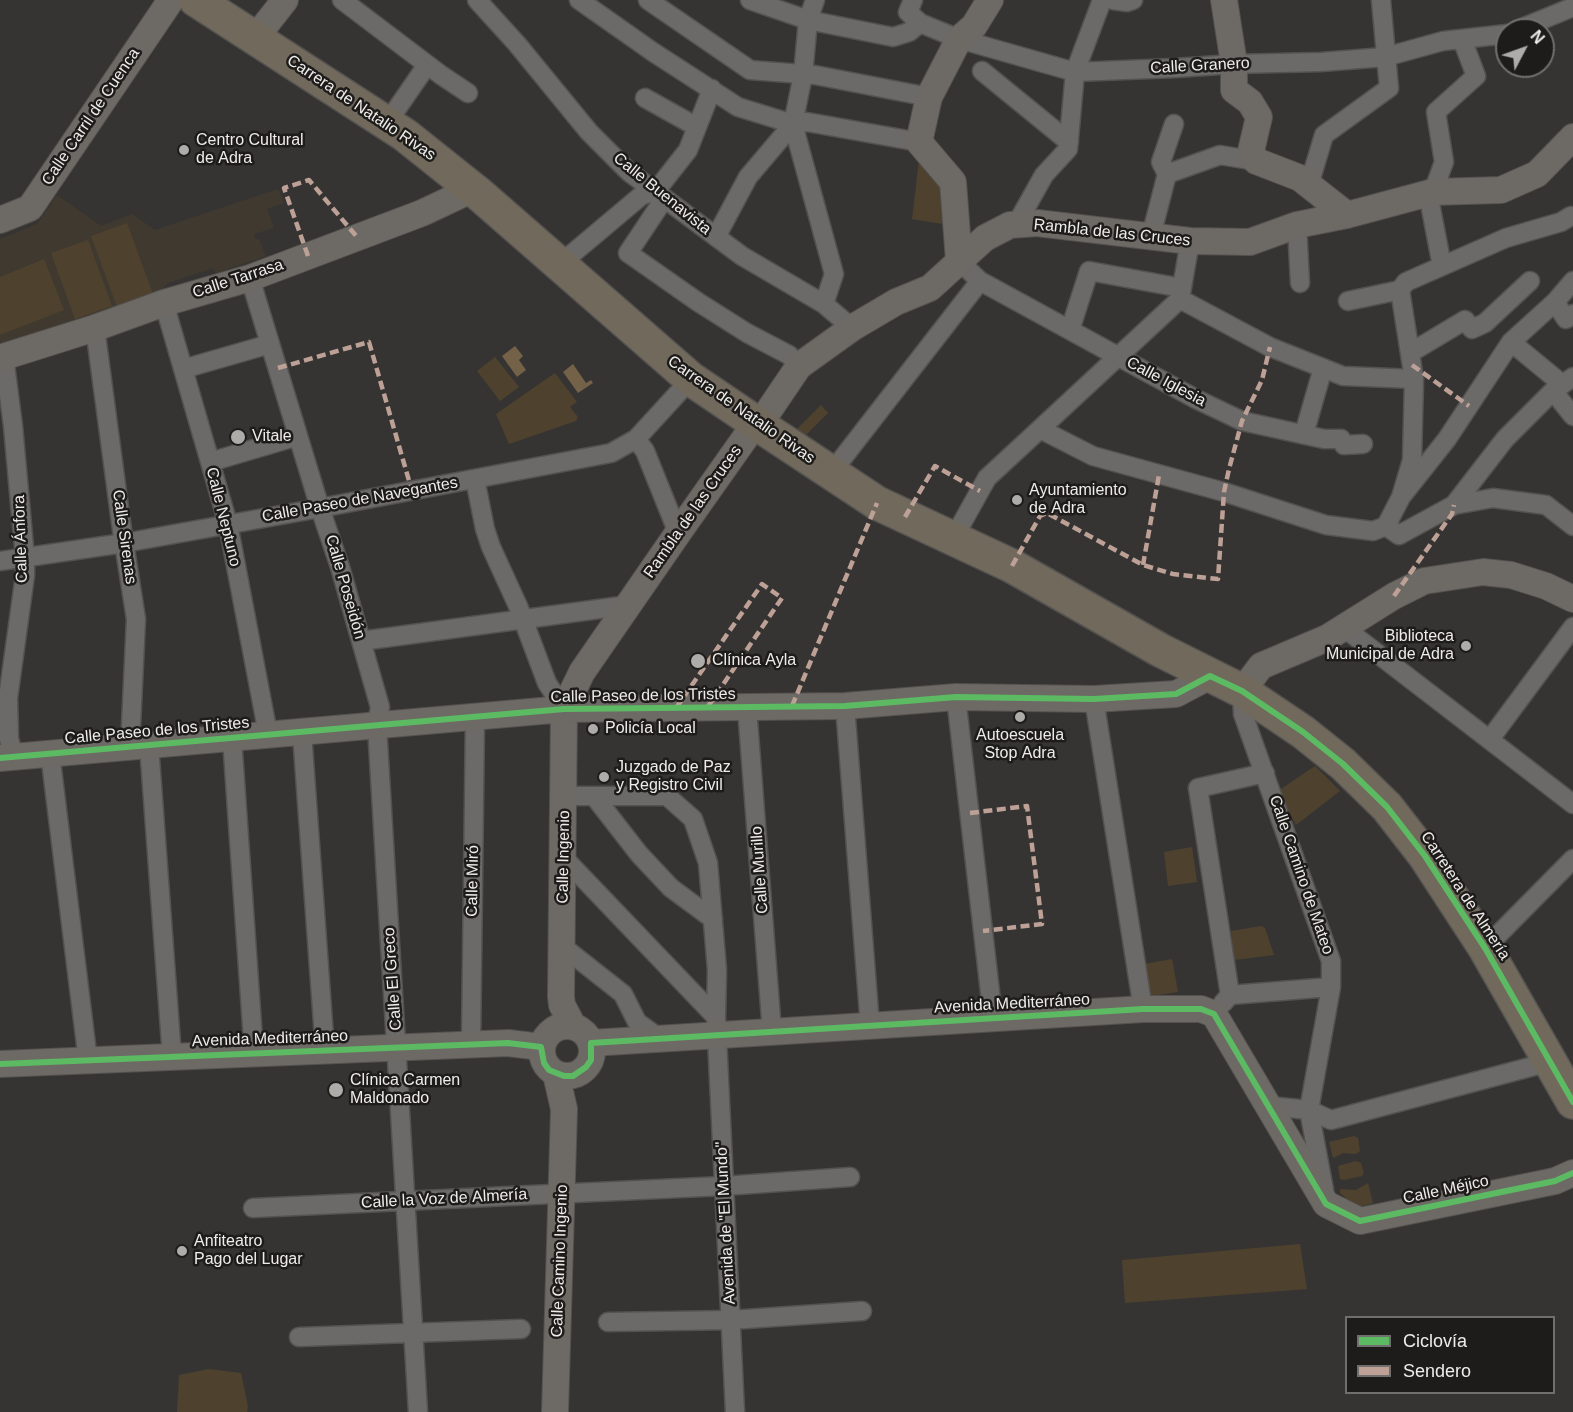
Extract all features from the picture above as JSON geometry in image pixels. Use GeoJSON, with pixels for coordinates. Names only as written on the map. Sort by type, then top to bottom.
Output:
{"type":"FeatureCollection","features":[{"type":"Feature","properties":{"kind":"highway","name":"Carrera de Natalio Rivas"},"geometry":{"type":"LineString","coordinates":[[193,1],[256,37],[405,135],[473,189],[691,379],[831,473],[877,503],[1012,566],[1210,676],[1242,691]]}},
{"type":"Feature","properties":{"kind":"highway","name":"Carretera de Almería"},"geometry":{"type":"LineString","coordinates":[[1242,691],[1311,738],[1343,764],[1387,807],[1425,856],[1485,948],[1573,1102]]}},
{"type":"Feature","properties":{"kind":"street"},"geometry":{"type":"LineString","coordinates":[[256,37],[285,0]]}},
{"type":"Feature","properties":{"kind":"street"},"geometry":{"type":"LineString","coordinates":[[342,0],[468,93]]}},
{"type":"Feature","properties":{"kind":"street"},"geometry":{"type":"LineString","coordinates":[[579,0],[653,52],[738,107],[793,124],[807,122],[919,142],[953,182],[959,261]]}},
{"type":"Feature","properties":{"kind":"street"},"geometry":{"type":"LineString","coordinates":[[648,0],[750,70],[815,75],[928,97]]}},
{"type":"Feature","properties":{"kind":"street"},"geometry":{"type":"LineString","coordinates":[[750,0],[808,20],[893,37],[909,32],[920,23],[908,12],[913,0]]}},
{"type":"Feature","properties":{"kind":"street"},"geometry":{"type":"LineString","coordinates":[[815,0],[808,20],[803,75],[793,124],[834,274],[824,304]]}},
{"type":"Feature","properties":{"kind":"street"},"geometry":{"type":"LineString","coordinates":[[919,142],[928,97],[959,39],[974,26],[990,0]]}},
{"type":"Feature","properties":{"kind":"street"},"geometry":{"type":"LineString","coordinates":[[1016,225],[1044,175],[1068,149],[1075,72],[1102,0]]}},
{"type":"Feature","properties":{"kind":"street"},"geometry":{"type":"LineString","coordinates":[[1113,0],[1127,2],[1133,0]]}},
{"type":"Feature","properties":{"kind":"street"},"geometry":{"type":"LineString","coordinates":[[1224,0],[1234,64],[1234,90],[1250,102],[1259,117],[1251,151],[1256,161]]}},
{"type":"Feature","properties":{"kind":"street"},"geometry":{"type":"LineString","coordinates":[[1309,184],[1324,135],[1389,88],[1381,0]]}},
{"type":"Feature","properties":{"kind":"street","name":"Calle Carril de Cuenca"},"geometry":{"type":"LineString","coordinates":[[0,220],[30,208],[193,1]]}},
{"type":"Feature","properties":{"kind":"street","name":"Calle Buenavista"},"geometry":{"type":"LineString","coordinates":[[485,2],[589,132],[629,172],[742,256],[824,304],[852,328]]}},
{"type":"Feature","properties":{"kind":"street"},"geometry":{"type":"LineString","coordinates":[[1541,18],[1565,6]]}},
{"type":"Feature","properties":{"kind":"street","name":"Calle Granero"},"geometry":{"type":"LineString","coordinates":[[920,23],[959,39],[1075,72],[1321,62],[1385,57],[1443,41],[1495,35]]}},
{"type":"Feature","properties":{"kind":"street"},"geometry":{"type":"LineString","coordinates":[[1442,266],[1431,193],[1444,162],[1436,112],[1476,76],[1462,39]]}},
{"type":"Feature","properties":{"kind":"street"},"geometry":{"type":"LineString","coordinates":[[387,123],[427,64]]}},
{"type":"Feature","properties":{"kind":"street"},"geometry":{"type":"LineString","coordinates":[[982,71],[1069,142]]}},
{"type":"Feature","properties":{"kind":"street"},"geometry":{"type":"LineString","coordinates":[[712,89],[688,150],[628,253],[727,321],[789,355],[799,366]]}},
{"type":"Feature","properties":{"kind":"street"},"geometry":{"type":"LineString","coordinates":[[645,98],[697,127]]}},
{"type":"Feature","properties":{"kind":"street"},"geometry":{"type":"LineString","coordinates":[[716,237],[748,177],[793,124]]}},
{"type":"Feature","properties":{"kind":"street"},"geometry":{"type":"LineString","coordinates":[[1151,236],[1167,174],[1161,162],[1174,124]]}},
{"type":"Feature","properties":{"kind":"street","name":"Rambla de las Cruces"},"geometry":{"type":"LineString","coordinates":[[564,709],[582,672],[750,431],[759,425],[799,366],[852,328],[896,302],[930,288],[985,238],[1010,225],[1037,223],[1190,241],[1250,242],[1297,225],[1347,215],[1431,193],[1501,190],[1537,174],[1573,137]]}},
{"type":"Feature","properties":{"kind":"street"},"geometry":{"type":"LineString","coordinates":[[1167,174],[1220,155],[1256,161],[1300,178],[1347,215]]}},
{"type":"Feature","properties":{"kind":"street","name":"Calle Tarrasa"},"geometry":{"type":"LineString","coordinates":[[2,358],[164,303],[250,278],[422,213],[473,189]]}},
{"type":"Feature","properties":{"kind":"street"},"geometry":{"type":"LineString","coordinates":[[560,264],[642,195],[660,195]]}},
{"type":"Feature","properties":{"kind":"street"},"geometry":{"type":"LineString","coordinates":[[1348,301],[1400,290],[1406,282],[1506,238],[1561,222],[1568,214]]}},
{"type":"Feature","properties":{"kind":"street"},"geometry":{"type":"LineString","coordinates":[[1297,225],[1300,283]]}},
{"type":"Feature","properties":{"kind":"street"},"geometry":{"type":"LineString","coordinates":[[953,539],[987,478],[1118,356],[1181,293],[1190,241]]}},
{"type":"Feature","properties":{"kind":"street","name":"Calle Iglesia"},"geometry":{"type":"LineString","coordinates":[[959,261],[980,281],[1196,399],[1242,421],[1324,439],[1341,439],[1344,445],[1363,444]]}},
{"type":"Feature","properties":{"kind":"street"},"geometry":{"type":"LineString","coordinates":[[1070,330],[1089,271],[1181,293],[1270,347],[1343,376],[1414,379]]}},
{"type":"Feature","properties":{"kind":"street","name":"Calle Poseidón"},"geometry":{"type":"LineString","coordinates":[[250,278],[320,508],[327,524],[380,707],[377,726]]}},
{"type":"Feature","properties":{"kind":"street"},"geometry":{"type":"LineString","coordinates":[[831,473],[980,281]]}},
{"type":"Feature","properties":{"kind":"street"},"geometry":{"type":"LineString","coordinates":[[1410,353],[1464,320],[1472,329],[1485,323],[1530,281]]}},
{"type":"Feature","properties":{"kind":"street"},"geometry":{"type":"LineString","coordinates":[[1401,497],[1447,440],[1511,342],[1555,302],[1573,281]]}},
{"type":"Feature","properties":{"kind":"street"},"geometry":{"type":"LineString","coordinates":[[1040,429],[1093,456],[1224,492],[1326,525],[1373,531],[1386,526],[1401,497],[1412,460],[1414,379],[1400,290]]}},
{"type":"Feature","properties":{"kind":"street"},"geometry":{"type":"LineString","coordinates":[[1555,302],[1566,318],[1573,314]]}},
{"type":"Feature","properties":{"kind":"street","name":"Calle Neptuno"},"geometry":{"type":"LineString","coordinates":[[164,303],[228,524],[268,734]]}},
{"type":"Feature","properties":{"kind":"street","name":"Calle Sirenas"},"geometry":{"type":"LineString","coordinates":[[95,328],[136,619],[140,746],[172,1057]]}},
{"type":"Feature","properties":{"kind":"street"},"geometry":{"type":"LineString","coordinates":[[1511,342],[1563,384],[1573,416]]}},
{"type":"Feature","properties":{"kind":"street"},"geometry":{"type":"LineString","coordinates":[[183,369],[270,344]]}},
{"type":"Feature","properties":{"kind":"street","name":"Calle Ánfora"},"geometry":{"type":"LineString","coordinates":[[2,358],[14,426],[25,558],[25,575],[8,698],[7,757]]}},
{"type":"Feature","properties":{"kind":"street"},"geometry":{"type":"LineString","coordinates":[[1304,434],[1323,368]]}},
{"type":"Feature","properties":{"kind":"street","name":"Calle Paseo de Navegantes"},"geometry":{"type":"LineString","coordinates":[[0,561],[124,543],[611,453],[636,439],[691,379]]}},
{"type":"Feature","properties":{"kind":"street"},"geometry":{"type":"LineString","coordinates":[[1454,505],[1505,439],[1563,384]]}},
{"type":"Feature","properties":{"kind":"street"},"geometry":{"type":"LineString","coordinates":[[210,462],[298,436]]}},
{"type":"Feature","properties":{"kind":"street"},"geometry":{"type":"LineString","coordinates":[[636,439],[645,452],[678,533]]}},
{"type":"Feature","properties":{"kind":"street"},"geometry":{"type":"LineString","coordinates":[[475,479],[488,538],[523,619],[547,683],[564,709]]}},
{"type":"Feature","properties":{"kind":"street"},"geometry":{"type":"LineString","coordinates":[[1386,526],[1399,536],[1454,505],[1492,498],[1546,505],[1573,526]]}},
{"type":"Feature","properties":{"kind":"street"},"geometry":{"type":"LineString","coordinates":[[1242,691],[1261,666],[1327,638],[1394,596],[1424,581],[1484,573],[1511,575],[1546,586],[1573,599]]}},
{"type":"Feature","properties":{"kind":"street"},"geometry":{"type":"LineString","coordinates":[[361,642],[629,605]]}},
{"type":"Feature","properties":{"kind":"street"},"geometry":{"type":"LineString","coordinates":[[1343,627],[1573,804]]}},
{"type":"Feature","properties":{"kind":"street"},"geometry":{"type":"LineString","coordinates":[[1490,739],[1573,627]]}},
{"type":"Feature","properties":{"kind":"street","name":"Calle Paseo de los Tristes"},"geometry":{"type":"LineString","coordinates":[[7,757],[564,709],[845,706],[956,697],[1094,699],[1176,694],[1210,676]]}},
{"type":"Feature","properties":{"kind":"street","name":"Calle Camino de Mateo"},"geometry":{"type":"LineString","coordinates":[[1242,691],[1243,714],[1266,773],[1331,961],[1331,987],[1309,1110],[1326,1204]]}},
{"type":"Feature","properties":{"kind":"street"},"geometry":{"type":"LineString","coordinates":[[956,697],[993,1018]]}},
{"type":"Feature","properties":{"kind":"street"},"geometry":{"type":"LineString","coordinates":[[1094,699],[1143,1009]]}},
{"type":"Feature","properties":{"kind":"street"},"geometry":{"type":"LineString","coordinates":[[845,706],[870,1026]]}},
{"type":"Feature","properties":{"kind":"street","name":"Calle Murillo"},"geometry":{"type":"LineString","coordinates":[[747,708],[772,1032]]}},
{"type":"Feature","properties":{"kind":"street","name":"Calle Ingenio"},"geometry":{"type":"LineString","coordinates":[[564,709],[562,946],[565,1030]]}},
{"type":"Feature","properties":{"kind":"street","name":"Calle Miró"},"geometry":{"type":"LineString","coordinates":[[471,1045],[475,717]]}},
{"type":"Feature","properties":{"kind":"street","name":"Calle El Greco"},"geometry":{"type":"LineString","coordinates":[[377,726],[418,1412]]}},
{"type":"Feature","properties":{"kind":"street"},"geometry":{"type":"LineString","coordinates":[[302,733],[325,1051]]}},
{"type":"Feature","properties":{"kind":"street"},"geometry":{"type":"LineString","coordinates":[[232,738],[254,1054]]}},
{"type":"Feature","properties":{"kind":"street"},"geometry":{"type":"LineString","coordinates":[[50,753],[88,1060]]}},
{"type":"Feature","properties":{"kind":"street"},"geometry":{"type":"LineString","coordinates":[[1230,995],[1198,788],[1266,773]]}},
{"type":"Feature","properties":{"kind":"street","name":"Avenida de \"El Mundo\""},"geometry":{"type":"LineString","coordinates":[[565,796],[667,796],[693,819],[708,863],[717,970],[716,1026],[735,1412]]}},
{"type":"Feature","properties":{"kind":"street"},"geometry":{"type":"LineString","coordinates":[[594,796],[639,854],[671,888],[713,919]]}},
{"type":"Feature","properties":{"kind":"street"},"geometry":{"type":"LineString","coordinates":[[563,858],[716,1026]]}},
{"type":"Feature","properties":{"kind":"street"},"geometry":{"type":"LineString","coordinates":[[1485,948],[1573,859]]}},
{"type":"Feature","properties":{"kind":"street"},"geometry":{"type":"LineString","coordinates":[[562,946],[623,994],[637,1022],[659,1038]]}},
{"type":"Feature","properties":{"kind":"street"},"geometry":{"type":"LineString","coordinates":[[1326,1204],[1214,1014],[1230,995],[1331,987]]}},
{"type":"Feature","properties":{"kind":"street","name":"Avenida Mediterráneo"},"geometry":{"type":"LineString","coordinates":[[0,1064],[508,1043],[565,1030],[659,1038],[716,1026],[772,1032],[1143,1009],[1201,1009],[1214,1014]]}},
{"type":"Feature","properties":{"kind":"street"},"geometry":{"type":"LineString","coordinates":[[565,1030],[591,1059],[586,1067],[564,1075],[544,1063],[565,1030]]}},
{"type":"Feature","properties":{"kind":"street"},"geometry":{"type":"LineString","coordinates":[[1269,1106],[1309,1110],[1331,1120],[1550,1062]]}},
{"type":"Feature","properties":{"kind":"street","name":"Calle Camino Ingenio"},"geometry":{"type":"LineString","coordinates":[[555,1412],[564,1075]]}},
{"type":"Feature","properties":{"kind":"street","name":"Calle Méjico"},"geometry":{"type":"LineString","coordinates":[[1326,1204],[1360,1221],[1555,1181],[1573,1173]]}},
{"type":"Feature","properties":{"kind":"street","name":"Calle la Voz de Almería"},"geometry":{"type":"LineString","coordinates":[[253,1208],[562,1194],[850,1177]]}},
{"type":"Feature","properties":{"kind":"street"},"geometry":{"type":"LineString","coordinates":[[608,1322],[731,1320],[862,1311]]}},
{"type":"Feature","properties":{"kind":"street"},"geometry":{"type":"LineString","coordinates":[[299,1337],[521,1329]]}},
{"type":"Feature","properties":{"kind":"shaded area"},"geometry":{"type":"Polygon","coordinates":[[[919,160],[922,160],[946,196],[942,224],[912,219],[919,160]]]}},
{"type":"Feature","properties":{"kind":"shaded area"},"geometry":{"type":"Polygon","coordinates":[[[278,189],[284,203],[267,209],[274,228],[254,234],[256,240],[259,239],[266,256],[216,273],[213,268],[166,284],[162,293],[0,349],[0,239],[37,224],[57,195],[101,226],[132,214],[155,230],[278,189]]]}},
{"type":"Feature","properties":{"kind":"shaded area"},"geometry":{"type":"Polygon","coordinates":[[[127,223],[153,294],[117,307],[91,236],[127,223]]]}},
{"type":"Feature","properties":{"kind":"shaded area"},"geometry":{"type":"Polygon","coordinates":[[[88,240],[112,306],[75,319],[51,253],[88,240]]]}},
{"type":"Feature","properties":{"kind":"shaded area"},"geometry":{"type":"Polygon","coordinates":[[[44,259],[64,310],[0,335],[0,277],[44,259]]]}},
{"type":"Feature","properties":{"kind":"shaded area"},"geometry":{"type":"Polygon","coordinates":[[[515,346],[523,356],[519,360],[526,370],[517,377],[502,356],[515,346]]]}},
{"type":"Feature","properties":{"kind":"shaded area"},"geometry":{"type":"Polygon","coordinates":[[[495,357],[519,387],[500,401],[477,371],[495,357]]]}},
{"type":"Feature","properties":{"kind":"shaded area"},"geometry":{"type":"Polygon","coordinates":[[[573,364],[586,383],[591,380],[593,383],[578,393],[563,372],[573,364]]]}},
{"type":"Feature","properties":{"kind":"shaded area"},"geometry":{"type":"Polygon","coordinates":[[[555,373],[577,402],[570,407],[578,417],[576,421],[509,444],[496,414],[555,373]]]}},
{"type":"Feature","properties":{"kind":"shaded area"},"geometry":{"type":"Polygon","coordinates":[[[821,405],[828,413],[806,435],[797,429],[821,405]]]}},
{"type":"Feature","properties":{"kind":"shaded area"},"geometry":{"type":"Polygon","coordinates":[[[1315,766],[1340,791],[1296,825],[1278,791],[1315,766]]]}},
{"type":"Feature","properties":{"kind":"shaded area"},"geometry":{"type":"Polygon","coordinates":[[[1192,847],[1197,882],[1168,886],[1164,852],[1192,847]]]}},
{"type":"Feature","properties":{"kind":"shaded area"},"geometry":{"type":"Polygon","coordinates":[[[1261,926],[1265,928],[1274,955],[1234,960],[1231,931],[1261,926]]]}},
{"type":"Feature","properties":{"kind":"shaded area"},"geometry":{"type":"Polygon","coordinates":[[[1172,959],[1178,992],[1150,996],[1144,964],[1172,959]]]}},
{"type":"Feature","properties":{"kind":"shaded area"},"geometry":{"type":"Polygon","coordinates":[[[1354,1136],[1358,1138],[1360,1151],[1356,1154],[1343,1153],[1333,1158],[1329,1142],[1354,1136]]]}},
{"type":"Feature","properties":{"kind":"shaded area"},"geometry":{"type":"Polygon","coordinates":[[[1356,1161],[1361,1163],[1364,1173],[1362,1176],[1340,1179],[1338,1166],[1356,1161]]]}},
{"type":"Feature","properties":{"kind":"shaded area"},"geometry":{"type":"Polygon","coordinates":[[[1368,1183],[1373,1203],[1362,1206],[1354,1205],[1340,1193],[1340,1189],[1356,1190],[1368,1183]]]}},
{"type":"Feature","properties":{"kind":"shaded area"},"geometry":{"type":"Polygon","coordinates":[[[1300,1244],[1307,1289],[1125,1303],[1122,1260],[1300,1244]]]}},
{"type":"Feature","properties":{"kind":"shaded area"},"geometry":{"type":"Polygon","coordinates":[[[209,1369],[241,1373],[248,1406],[247,1412],[177,1412],[179,1375],[209,1369]]]}},
{"type":"Feature","properties":{"kind":"marked path"},"geometry":{"type":"LineString","coordinates":[[308,256],[284,188],[309,180],[357,237]]}},
{"type":"Feature","properties":{"kind":"marked path"},"geometry":{"type":"LineString","coordinates":[[278,368],[369,342],[412,491]]}},
{"type":"Feature","properties":{"kind":"marked path"},"geometry":{"type":"LineString","coordinates":[[1012,566],[1040,516],[1047,513],[1143,565],[1173,574],[1218,579],[1224,492],[1229,469],[1242,421],[1262,380],[1270,347]]}},
{"type":"Feature","properties":{"kind":"marked path"},"geometry":{"type":"LineString","coordinates":[[1412,365],[1469,406]]}},
{"type":"Feature","properties":{"kind":"marked path"},"geometry":{"type":"LineString","coordinates":[[905,517],[935,466],[980,491]]}},
{"type":"Feature","properties":{"kind":"marked path"},"geometry":{"type":"LineString","coordinates":[[1143,565],[1159,475]]}},
{"type":"Feature","properties":{"kind":"marked path"},"geometry":{"type":"LineString","coordinates":[[792,706],[877,503]]}},
{"type":"Feature","properties":{"kind":"marked path"},"geometry":{"type":"LineString","coordinates":[[1394,596],[1452,514],[1454,505]]}},
{"type":"Feature","properties":{"kind":"marked path"},"geometry":{"type":"LineString","coordinates":[[676,708],[762,584],[782,598],[707,708]]}},
{"type":"Feature","properties":{"kind":"marked path"},"geometry":{"type":"LineString","coordinates":[[970,813],[1027,806],[1042,924],[983,931]]}},
{"type":"Feature","properties":{"kind":"cycle path"},"geometry":{"type":"LineString","coordinates":[[0,758],[564,709],[845,706],[956,697],[1094,699],[1176,694],[1210,676],[1242,691],[1303,732],[1343,764],[1387,807],[1425,856],[1485,948],[1573,1102]]}},
{"type":"Feature","properties":{"kind":"cycle path"},"geometry":{"type":"LineString","coordinates":[[0,1064],[508,1043],[541,1047],[544,1063],[549,1070],[564,1076],[573,1076],[586,1067],[591,1060],[591,1043],[1143,1009],[1201,1009],[1214,1014],[1326,1204],[1360,1221],[1555,1181],[1573,1173]]}},
{"type":"Feature","properties":{"kind":"place","name":"Centro Cultural de Adra"},"geometry":{"type":"Point","coordinates":[184,150]}},
{"type":"Feature","properties":{"kind":"place","name":"Vitale"},"geometry":{"type":"Point","coordinates":[238,437]}},
{"type":"Feature","properties":{"kind":"place","name":"Ayuntamiento de Adra"},"geometry":{"type":"Point","coordinates":[1017,500]}},
{"type":"Feature","properties":{"kind":"place","name":"Biblioteca Municipal de Adra"},"geometry":{"type":"Point","coordinates":[1466,646]}},
{"type":"Feature","properties":{"kind":"place","name":"Clínica Ayla"},"geometry":{"type":"Point","coordinates":[698,661]}},
{"type":"Feature","properties":{"kind":"place","name":"Autoescuela Stop Adra"},"geometry":{"type":"Point","coordinates":[1020,717]}},
{"type":"Feature","properties":{"kind":"place","name":"Policía Local"},"geometry":{"type":"Point","coordinates":[593,729]}},
{"type":"Feature","properties":{"kind":"place","name":"Juzgado de Paz y Registro Civil"},"geometry":{"type":"Point","coordinates":[604,777]}},
{"type":"Feature","properties":{"kind":"place","name":"Clínica Carmen Maldonado"},"geometry":{"type":"Point","coordinates":[336,1090]}},
{"type":"Feature","properties":{"kind":"place","name":"Anfiteatro Pago del Lugar"},"geometry":{"type":"Point","coordinates":[182,1251]}}]}
